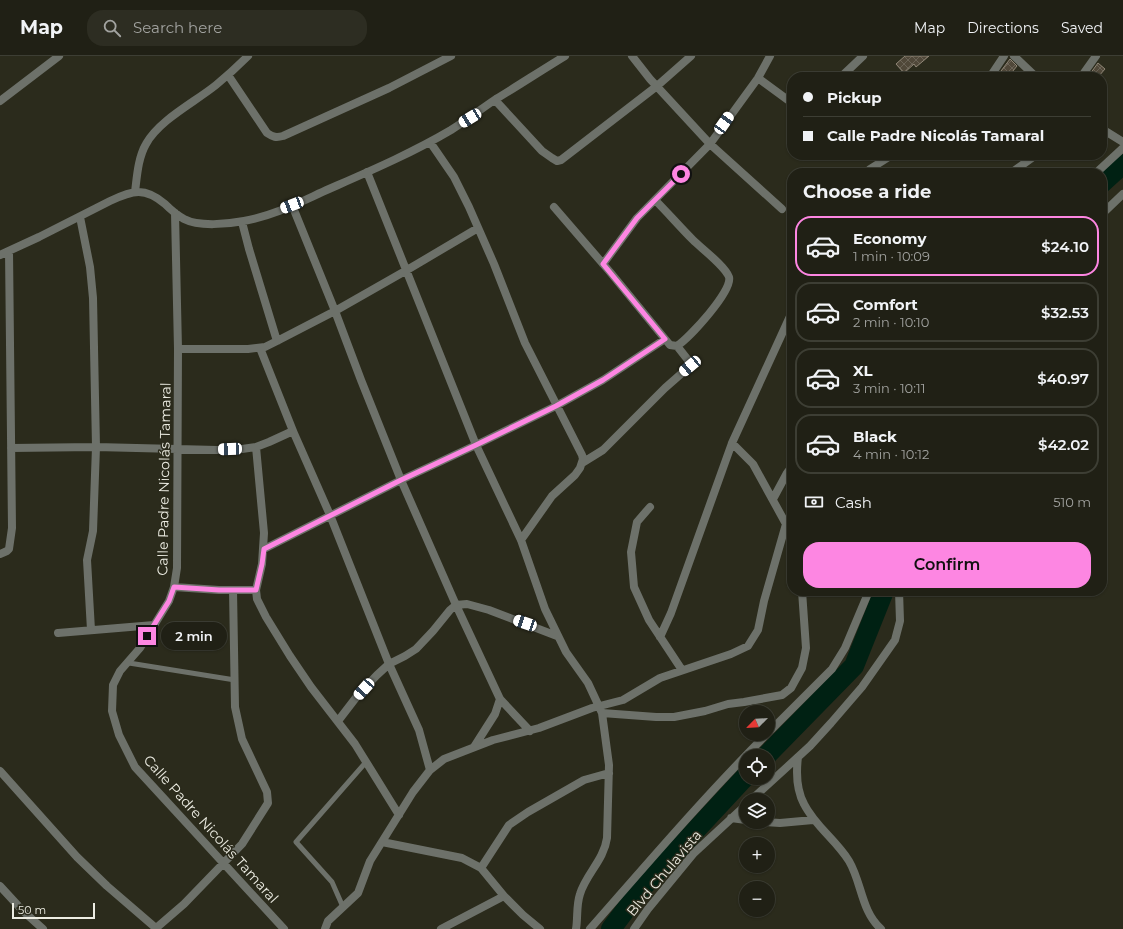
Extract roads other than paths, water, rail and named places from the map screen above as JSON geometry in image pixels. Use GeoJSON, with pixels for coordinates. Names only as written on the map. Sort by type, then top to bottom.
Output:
{"type":"FeatureCollection","features":[{"type":"Feature","properties":{"kind":"street"},"geometry":{"type":"LineString","coordinates":[[0,101],[59,56]]}},
{"type":"Feature","properties":{"kind":"street"},"geometry":{"type":"LineString","coordinates":[[135,192],[140,160],[145,145],[150,138],[168,121],[228,75],[248,56]]}},
{"type":"Feature","properties":{"kind":"street"},"geometry":{"type":"LineString","coordinates":[[228,75],[267,133],[272,137],[277,138],[389,88],[451,56]]}},
{"type":"Feature","properties":{"kind":"street"},"geometry":{"type":"LineString","coordinates":[[0,255],[120,196],[135,192],[148,193],[158,198],[175,213],[185,220],[192,222],[206,224],[242,222],[269,214],[367,172],[430,142],[566,56]]}},
{"type":"Feature","properties":{"kind":"street"},"geometry":{"type":"LineString","coordinates":[[632,56],[710,144],[782,209]]}},
{"type":"Feature","properties":{"kind":"street"},"geometry":{"type":"LineString","coordinates":[[495,100],[542,150],[552,158],[561,160],[657,86],[691,56]]}},
{"type":"Feature","properties":{"kind":"street"},"geometry":{"type":"LineString","coordinates":[[603,264],[637,218],[710,144],[758,78],[770,56]]}},
{"type":"Feature","properties":{"kind":"street"},"geometry":{"type":"LineString","coordinates":[[846,72],[863,56]]}},
{"type":"Feature","properties":{"kind":"street"},"geometry":{"type":"LineString","coordinates":[[993,72],[1004,56]]}},
{"type":"Feature","properties":{"kind":"street"},"geometry":{"type":"LineString","coordinates":[[1014,56],[1031,72]]}},
{"type":"Feature","properties":{"kind":"street"},"geometry":{"type":"LineString","coordinates":[[1085,72],[1096,56]]}},
{"type":"Feature","properties":{"kind":"street"},"geometry":{"type":"LineString","coordinates":[[758,78],[787,99]]}},
{"type":"Feature","properties":{"kind":"street"},"geometry":{"type":"LineString","coordinates":[[1107,132],[1123,142]]}},
{"type":"Feature","properties":{"kind":"street"},"geometry":{"type":"LineString","coordinates":[[430,142],[454,177],[478,228],[525,343],[582,455],[582,463]]}},
{"type":"Feature","properties":{"kind":"street"},"geometry":{"type":"LineString","coordinates":[[1101,168],[1123,148]]}},
{"type":"Feature","properties":{"kind":"street"},"geometry":{"type":"LineString","coordinates":[[872,168],[884,160]]}},
{"type":"Feature","properties":{"kind":"street"},"geometry":{"type":"LineString","coordinates":[[1018,168],[1029,160]]}},
{"type":"Feature","properties":{"kind":"street"},"geometry":{"type":"LineString","coordinates":[[367,172],[476,445],[521,540],[542,602],[557,636],[588,683],[601,710],[609,766],[606,846],[580,894],[577,907],[576,929]]}},
{"type":"Feature","properties":{"kind":"street"},"geometry":{"type":"LineString","coordinates":[[1107,209],[1123,194]]}},
{"type":"Feature","properties":{"kind":"street"},"geometry":{"type":"LineString","coordinates":[[655,200],[729,276],[727,289],[716,306],[677,346]]}},
{"type":"Feature","properties":{"kind":"street"},"geometry":{"type":"LineString","coordinates":[[292,205],[335,311],[360,380],[401,480],[456,605],[500,699],[530,731]]}},
{"type":"Feature","properties":{"kind":"street"},"geometry":{"type":"LineString","coordinates":[[521,540],[552,496],[575,475],[582,463],[603,450],[664,388],[690,366],[688,360],[677,346],[670,344],[665,339],[554,207]]}},
{"type":"Feature","properties":{"kind":"street","name":"Calle Padre Nicolás Tamaral"},"geometry":{"type":"LineString","coordinates":[[175,213],[179,449],[177,568],[174,587],[169,601],[140,648],[129,663],[120,671],[113,685],[112,711],[119,736],[136,767],[284,929]]}},
{"type":"Feature","properties":{"kind":"street"},"geometry":{"type":"LineString","coordinates":[[80,217],[90,267],[94,298],[96,447],[93,531],[87,560],[91,630]]}},
{"type":"Feature","properties":{"kind":"street"},"geometry":{"type":"LineString","coordinates":[[242,222],[277,341]]}},
{"type":"Feature","properties":{"kind":"street"},"geometry":{"type":"LineString","coordinates":[[178,349],[260,348],[277,341],[335,311],[478,228]]}},
{"type":"Feature","properties":{"kind":"street"},"geometry":{"type":"LineString","coordinates":[[0,554],[9,549],[12,528],[9,251]]}},
{"type":"Feature","properties":{"kind":"street"},"geometry":{"type":"LineString","coordinates":[[660,637],[671,613],[732,443],[787,323]]}},
{"type":"Feature","properties":{"kind":"street"},"geometry":{"type":"LineString","coordinates":[[264,549],[401,480],[556,406],[603,380],[665,339]]}},
{"type":"Feature","properties":{"kind":"street"},"geometry":{"type":"LineString","coordinates":[[260,348],[293,431],[330,515],[389,664],[419,730],[430,770]]}},
{"type":"Feature","properties":{"kind":"street"},"geometry":{"type":"LineString","coordinates":[[11,448],[96,447],[223,450],[256,447],[293,431]]}},
{"type":"Feature","properties":{"kind":"street"},"geometry":{"type":"LineString","coordinates":[[324,929],[328,921],[358,893],[370,861],[413,792],[430,770],[444,759],[493,740],[530,731],[601,710],[623,700],[660,678],[731,654],[748,646],[758,630],[764,600],[786,524],[753,464],[732,443]]}},
{"type":"Feature","properties":{"kind":"street"},"geometry":{"type":"LineString","coordinates":[[256,447],[264,549],[256,590],[257,599],[282,643],[311,687],[355,744],[399,815]]}},
{"type":"Feature","properties":{"kind":"street"},"geometry":{"type":"LineString","coordinates":[[773,499],[787,472]]}},
{"type":"Feature","properties":{"kind":"street"},"geometry":{"type":"LineString","coordinates":[[650,507],[637,522],[631,552],[634,587],[649,620],[682,670]]}},
{"type":"Feature","properties":{"kind":"street"},"geometry":{"type":"LineString","coordinates":[[174,587],[219,590],[256,590]]}},
{"type":"Feature","properties":{"kind":"street"},"geometry":{"type":"LineString","coordinates":[[0,771],[77,857],[107,886],[156,929],[184,904],[242,844],[268,803],[267,792],[242,739],[235,706],[233,590]]}},
{"type":"Feature","properties":{"kind":"street"},"geometry":{"type":"LineString","coordinates":[[601,710],[656,717],[674,717],[705,711],[728,704],[782,695],[791,688],[802,668],[806,648],[802,596]]}},
{"type":"Feature","properties":{"kind":"street"},"geometry":{"type":"LineString","coordinates":[[775,727],[832,669],[845,648],[867,596]]}},
{"type":"Feature","properties":{"kind":"street"},"geometry":{"type":"LineString","coordinates":[[759,793],[798,757],[831,723],[862,686],[895,640],[900,621],[899,596]]}},
{"type":"Feature","properties":{"kind":"street"},"geometry":{"type":"LineString","coordinates":[[338,721],[369,683],[389,664],[416,649],[456,605],[467,604],[483,608],[557,636]]}},
{"type":"Feature","properties":{"kind":"street"},"geometry":{"type":"LineString","coordinates":[[58,633],[154,624]]}},
{"type":"Feature","properties":{"kind":"street"},"geometry":{"type":"LineString","coordinates":[[474,747],[495,714],[500,699]]}},
{"type":"Feature","properties":{"kind":"street"},"geometry":{"type":"LineString","coordinates":[[590,929],[668,840],[739,762],[761,741]]}},
{"type":"Feature","properties":{"kind":"street"},"geometry":{"type":"LineString","coordinates":[[798,757],[796,773],[798,789],[803,804],[813,820],[830,836],[849,861],[858,881],[862,898],[869,914],[878,928]]}},
{"type":"Feature","properties":{"kind":"street"},"geometry":{"type":"LineString","coordinates":[[482,868],[509,826],[528,812],[584,780],[609,773]]}},
{"type":"Feature","properties":{"kind":"street","name":"Blvd Chulavista"},"geometry":{"type":"LineString","coordinates":[[634,929],[648,909],[694,853],[739,811]]}},
{"type":"Feature","properties":{"kind":"street"},"geometry":{"type":"LineString","coordinates":[[731,818],[739,819]]}},
{"type":"Feature","properties":{"kind":"street"},"geometry":{"type":"LineString","coordinates":[[775,823],[813,820]]}},
{"type":"Feature","properties":{"kind":"street"},"geometry":{"type":"LineString","coordinates":[[382,842],[462,858],[482,868],[504,896],[523,916],[540,929]]}},
{"type":"Feature","properties":{"kind":"street"},"geometry":{"type":"LineString","coordinates":[[0,886],[23,911],[43,929]]}},
{"type":"Feature","properties":{"kind":"street"},"geometry":{"type":"LineString","coordinates":[[441,929],[504,896]]}},
{"type":"Feature","properties":{"kind":"lane"},"geometry":{"type":"LineString","coordinates":[[129,663],[235,680]]}},
{"type":"Feature","properties":{"kind":"lane"},"geometry":{"type":"LineString","coordinates":[[343,907],[332,882],[296,842],[366,762]]}},
{"type":"Feature","properties":{"kind":"waterway"},"geometry":{"type":"LineString","coordinates":[[1107,178],[1123,164]]}},
{"type":"Feature","properties":{"kind":"waterway"},"geometry":{"type":"LineString","coordinates":[[773,749],[854,666],[882,596]]}},
{"type":"Feature","properties":{"kind":"waterway"},"geometry":{"type":"LineString","coordinates":[[611,929],[642,888],[739,784]]}}]}
